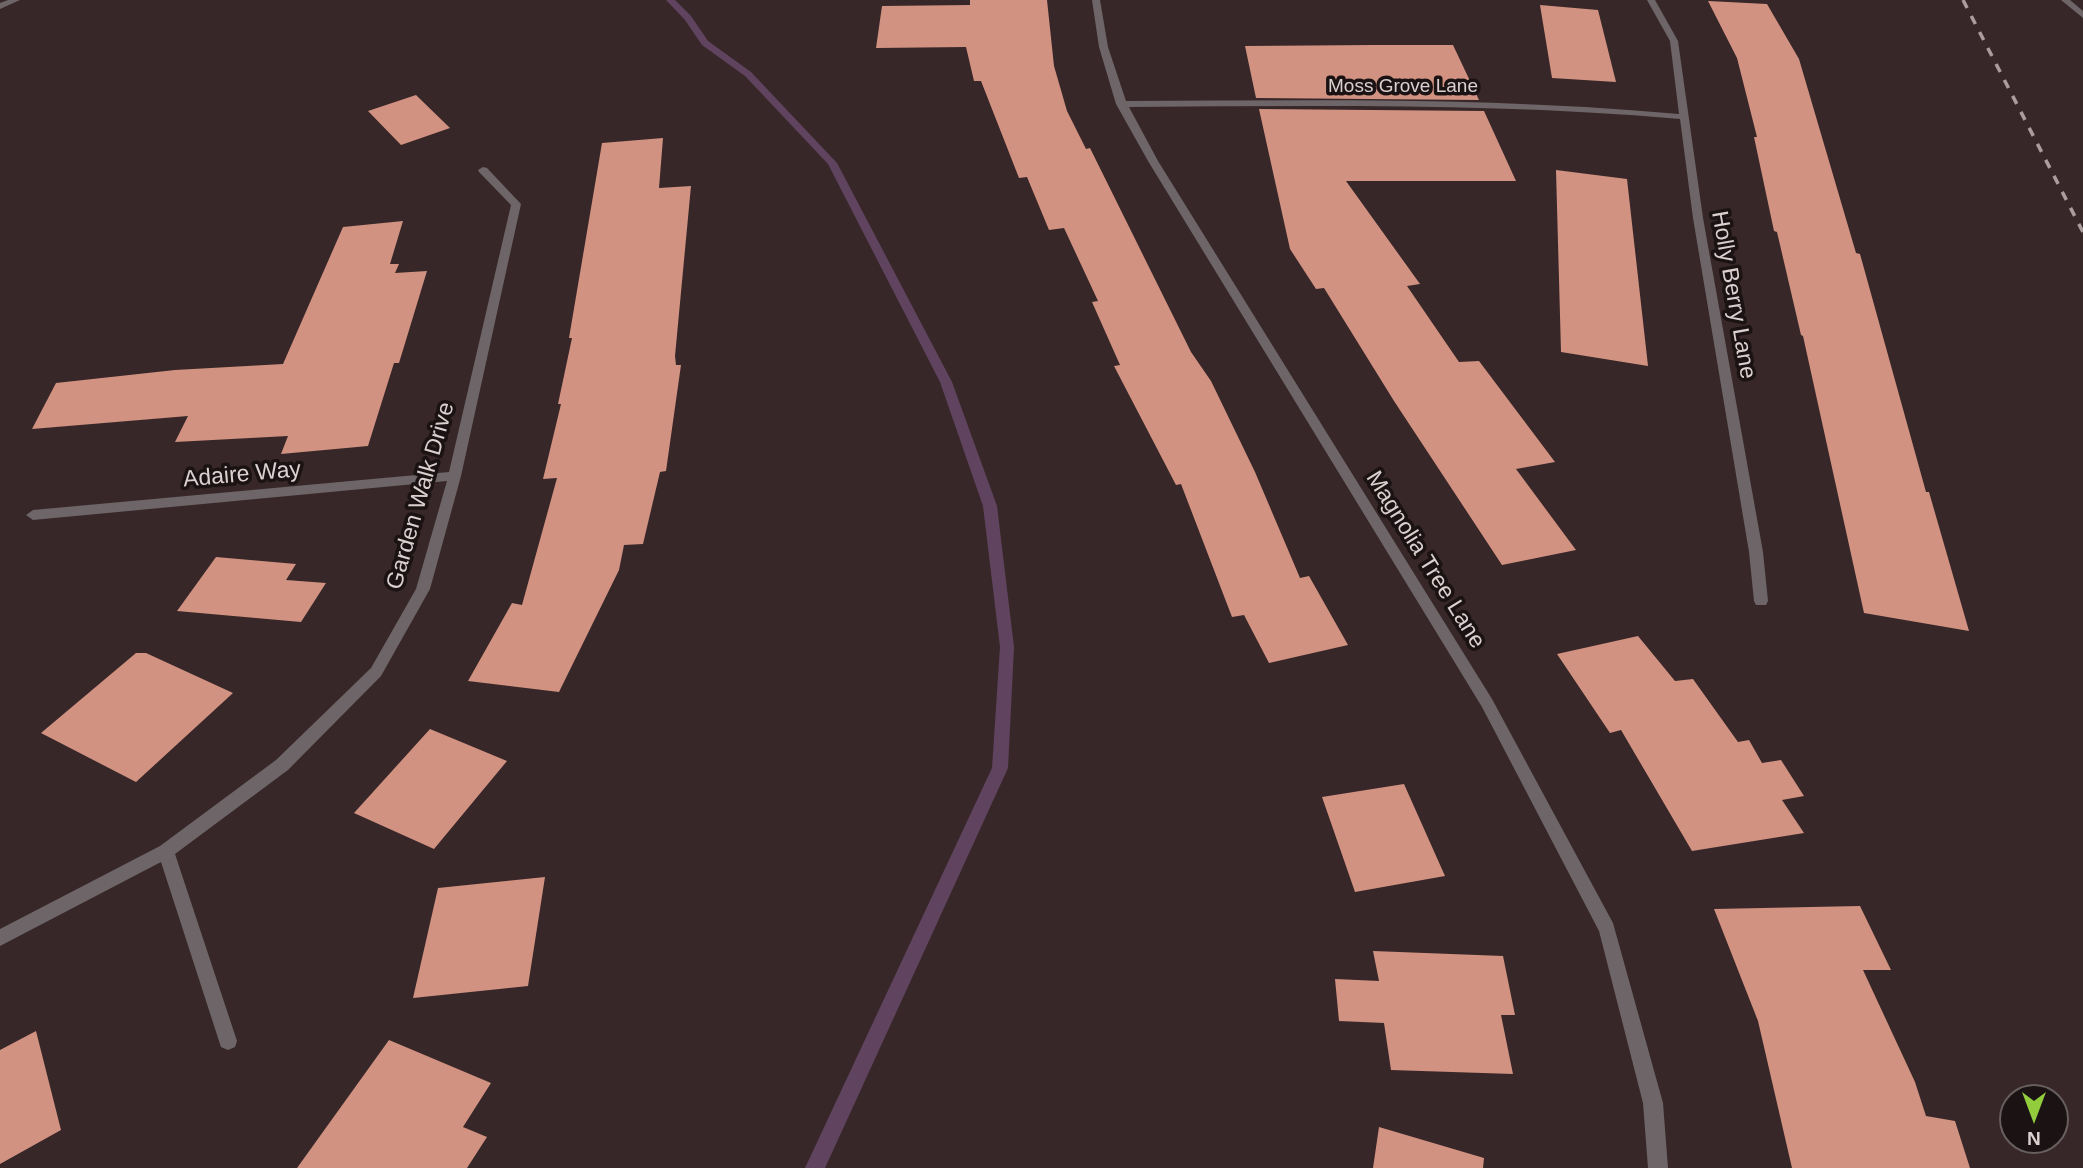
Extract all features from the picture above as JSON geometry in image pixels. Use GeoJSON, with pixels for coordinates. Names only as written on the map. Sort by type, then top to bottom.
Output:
{"type":"FeatureCollection","features":[{"type":"Feature","properties":{"kind":"street"},"geometry":{"type":"LineString","coordinates":[[0,6],[16,0]]}},
{"type":"Feature","properties":{"kind":"street","name":"Magnolia Tree Lane"},"geometry":{"type":"LineString","coordinates":[[1096,0],[1108,70],[1121,104],[1153,161],[1487,703],[1607,929],[1653,1103],[1658,1168]]}},
{"type":"Feature","properties":{"kind":"street","name":"Holly Berry Lane"},"geometry":{"type":"LineString","coordinates":[[1651,0],[1674,41],[1698,218],[1756,552],[1760,601]]}},
{"type":"Feature","properties":{"kind":"street"},"geometry":{"type":"LineString","coordinates":[[2065,0],[2083,15]]}},
{"type":"Feature","properties":{"kind":"street","name":"Moss Grove Lane"},"geometry":{"type":"LineString","coordinates":[[1121,104],[1488,105],[1622,110],[1685,117]]}},
{"type":"Feature","properties":{"kind":"street","name":"Garden Walk Drive"},"geometry":{"type":"LineString","coordinates":[[0,938],[166,851],[282,765],[376,672],[423,589],[454,476],[516,204],[483,170]]}},
{"type":"Feature","properties":{"kind":"street","name":"Adaire Way"},"geometry":{"type":"LineString","coordinates":[[33,515],[454,476]]}},
{"type":"Feature","properties":{"kind":"street"},"geometry":{"type":"LineString","coordinates":[[166,851],[228,1041]]}},
{"type":"Feature","properties":{"kind":"building"},"geometry":{"type":"Polygon","coordinates":[[[970,0],[1047,0],[1054,66],[1067,111],[1086,149],[1090,148],[1191,352],[1211,381],[1255,472],[1300,578],[1309,576],[1348,645],[1269,663],[1244,615],[1232,617],[1181,484],[1176,485],[1114,366],[1120,365],[1092,302],[1098,301],[1064,228],[1049,230],[1027,177],[1019,178],[981,81],[974,81],[966,47],[876,48],[882,6],[970,5],[970,0]]]}},
{"type":"Feature","properties":{"kind":"building"},"geometry":{"type":"Polygon","coordinates":[[[1708,1],[1767,4],[1799,59],[1856,253],[1860,254],[1926,492],[1929,492],[1969,631],[1864,613],[1803,336],[1777,232],[1774,231],[1754,137],[1757,137],[1737,58],[1708,1]]]}},
{"type":"Feature","properties":{"kind":"building"},"geometry":{"type":"Polygon","coordinates":[[[1540,5],[1598,10],[1616,82],[1552,78],[1540,5]]]}},
{"type":"Feature","properties":{"kind":"building"},"geometry":{"type":"Polygon","coordinates":[[[1453,45],[1479,100],[1256,98],[1245,46],[1453,45]]]}},
{"type":"Feature","properties":{"kind":"building"},"geometry":{"type":"Polygon","coordinates":[[[416,95],[450,128],[401,145],[368,111],[416,95]]]}},
{"type":"Feature","properties":{"kind":"building"},"geometry":{"type":"Polygon","coordinates":[[[1259,109],[1484,111],[1516,181],[1346,181],[1420,284],[1407,286],[1459,362],[1479,361],[1555,462],[1516,469],[1576,550],[1502,565],[1394,401],[1324,288],[1316,289],[1290,249],[1259,109]]]}},
{"type":"Feature","properties":{"kind":"building"},"geometry":{"type":"Polygon","coordinates":[[[663,138],[659,188],[691,186],[675,356],[676,365],[681,365],[666,471],[660,472],[643,544],[624,545],[619,570],[559,692],[468,681],[512,603],[522,605],[557,478],[543,479],[561,404],[558,404],[572,338],[569,338],[602,143],[663,138]]]}},
{"type":"Feature","properties":{"kind":"building"},"geometry":{"type":"Polygon","coordinates":[[[1556,170],[1627,179],[1648,366],[1561,352],[1556,170]]]}},
{"type":"Feature","properties":{"kind":"building"},"geometry":{"type":"Polygon","coordinates":[[[403,221],[390,264],[399,264],[395,273],[427,271],[399,363],[394,363],[368,446],[281,454],[288,436],[175,442],[188,416],[32,429],[56,383],[175,370],[283,364],[343,227],[403,221]]]}},
{"type":"Feature","properties":{"kind":"building"},"geometry":{"type":"Polygon","coordinates":[[[216,557],[296,564],[286,580],[326,583],[301,622],[177,611],[216,557]]]}},
{"type":"Feature","properties":{"kind":"building"},"geometry":{"type":"Polygon","coordinates":[[[1638,636],[1675,681],[1693,679],[1738,742],[1749,740],[1762,763],[1781,760],[1804,796],[1782,800],[1804,833],[1692,851],[1621,730],[1610,733],[1557,654],[1638,636]]]}},
{"type":"Feature","properties":{"kind":"building"},"geometry":{"type":"Polygon","coordinates":[[[136,653],[146,653],[233,693],[136,782],[41,733],[136,653]]]}},
{"type":"Feature","properties":{"kind":"building"},"geometry":{"type":"Polygon","coordinates":[[[430,729],[507,761],[434,849],[354,813],[430,729]]]}},
{"type":"Feature","properties":{"kind":"building"},"geometry":{"type":"Polygon","coordinates":[[[1404,784],[1445,876],[1355,892],[1322,797],[1404,784]]]}},
{"type":"Feature","properties":{"kind":"building"},"geometry":{"type":"Polygon","coordinates":[[[545,877],[528,986],[413,998],[438,888],[545,877]]]}},
{"type":"Feature","properties":{"kind":"building"},"geometry":{"type":"Polygon","coordinates":[[[1860,906],[1891,970],[1863,970],[1915,1082],[1926,1116],[1955,1121],[1970,1168],[1792,1168],[1758,1021],[1714,909],[1860,906]]]}},
{"type":"Feature","properties":{"kind":"building"},"geometry":{"type":"Polygon","coordinates":[[[1373,951],[1503,956],[1515,1015],[1501,1015],[1513,1074],[1391,1070],[1384,1023],[1339,1021],[1335,979],[1379,981],[1373,951]]]}},
{"type":"Feature","properties":{"kind":"building"},"geometry":{"type":"Polygon","coordinates":[[[36,1031],[61,1130],[0,1164],[0,1050],[36,1031]]]}},
{"type":"Feature","properties":{"kind":"building"},"geometry":{"type":"Polygon","coordinates":[[[389,1040],[491,1083],[463,1127],[487,1137],[467,1168],[297,1168],[389,1040]]]}},
{"type":"Feature","properties":{"kind":"building"},"geometry":{"type":"Polygon","coordinates":[[[1379,1127],[1484,1158],[1483,1168],[1373,1168],[1379,1127]]]}},
{"type":"Feature","properties":{"kind":"waterway"},"geometry":{"type":"LineString","coordinates":[[670,0],[688,18],[705,43],[748,74],[832,163],[946,382],[990,506],[1007,647],[1000,768],[815,1168]]}},
{"type":"Feature","properties":{"kind":"railway"},"geometry":{"type":"LineString","coordinates":[[1963,0],[2083,232]]}}]}
